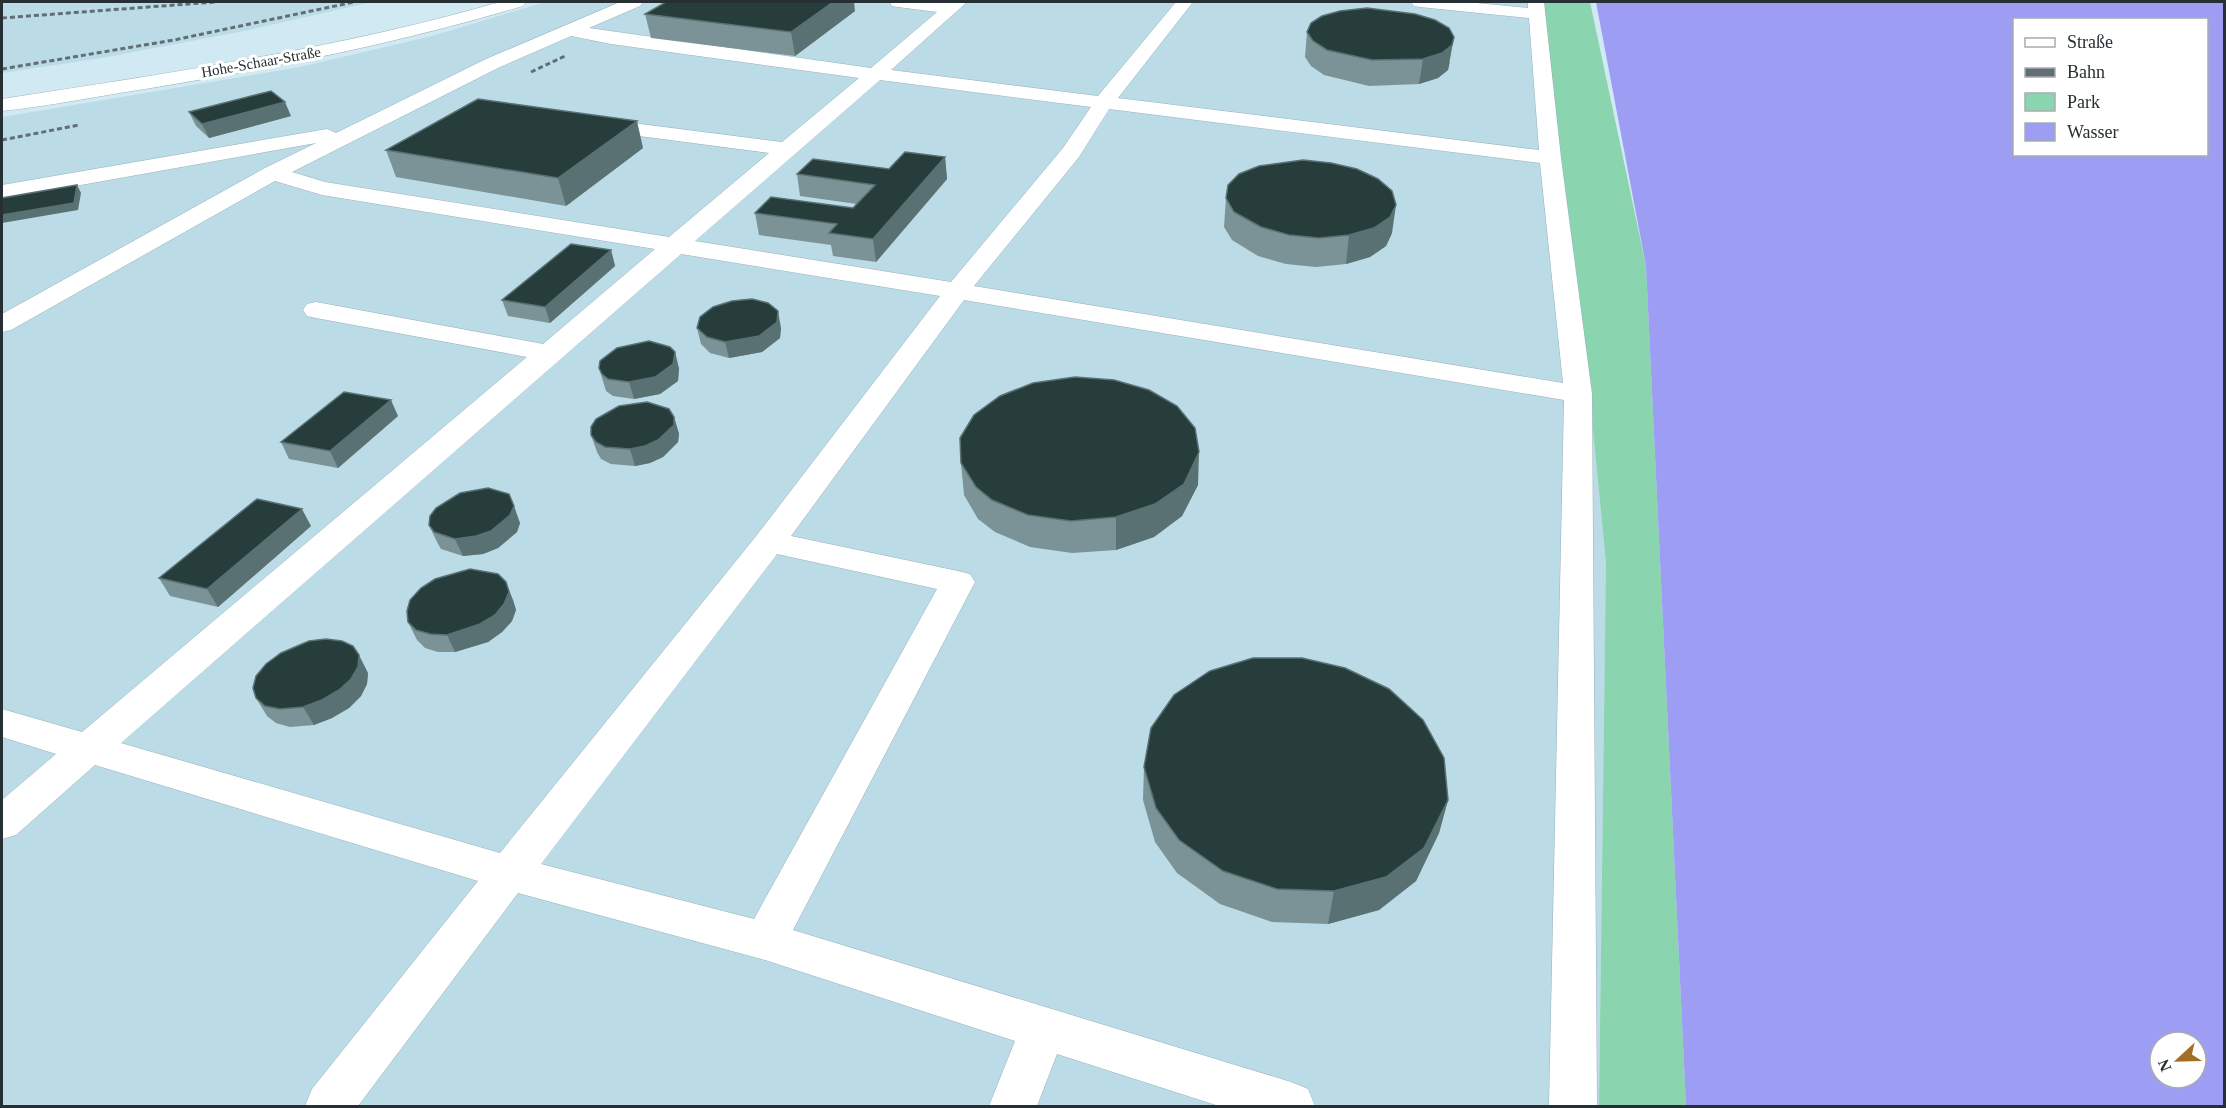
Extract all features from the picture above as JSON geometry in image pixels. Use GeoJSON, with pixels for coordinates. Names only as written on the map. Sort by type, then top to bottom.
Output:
{"type":"FeatureCollection","features":[{"type":"Feature","properties":{"kind":"main road","name":"Hohe-Schaar-Straße"},"geometry":{"type":"LineString","coordinates":[[2,105],[308,54],[434,26],[517,2]]}},
{"type":"Feature","properties":{"kind":"main road"},"geometry":{"type":"LineString","coordinates":[[2,324],[273,173],[493,63],[634,2]]}},
{"type":"Feature","properties":{"kind":"main road"},"geometry":{"type":"LineString","coordinates":[[898,2],[955,5]]}},
{"type":"Feature","properties":{"kind":"main road"},"geometry":{"type":"LineString","coordinates":[[329,1107],[509,873],[770,542],[957,291],[1071,152],[1104,102],[1185,2]]}},
{"type":"Feature","properties":{"kind":"main road"},"geometry":{"type":"LineString","coordinates":[[1420,2],[1536,8],[1550,158],[1578,394],[1573,1107]]}},
{"type":"Feature","properties":{"kind":"main road"},"geometry":{"type":"LineString","coordinates":[[2,823],[955,5]]}},
{"type":"Feature","properties":{"kind":"main road"},"geometry":{"type":"LineString","coordinates":[[570,30],[611,38],[875,74],[1550,158]]}},
{"type":"Feature","properties":{"kind":"main road"},"geometry":{"type":"LineString","coordinates":[[974,86],[991,69]]}},
{"type":"Feature","properties":{"kind":"main road"},"geometry":{"type":"LineString","coordinates":[[409,106],[451,106]]}},
{"type":"Feature","properties":{"kind":"main road"},"geometry":{"type":"LineString","coordinates":[[577,122],[788,149]]}},
{"type":"Feature","properties":{"kind":"main road"},"geometry":{"type":"LineString","coordinates":[[2,192],[362,129]]}},
{"type":"Feature","properties":{"kind":"main road"},"geometry":{"type":"LineString","coordinates":[[273,173],[322,188],[1578,394]]}},
{"type":"Feature","properties":{"kind":"main road"},"geometry":{"type":"LineString","coordinates":[[316,310],[549,353]]}},
{"type":"Feature","properties":{"kind":"main road"},"geometry":{"type":"LineString","coordinates":[[765,941],[958,582],[770,542]]}},
{"type":"Feature","properties":{"kind":"main road"},"geometry":{"type":"LineString","coordinates":[[2,723],[509,873],[765,941],[1291,1107]]}},
{"type":"Feature","properties":{"kind":"main road"},"geometry":{"type":"LineString","coordinates":[[1014,1107],[1044,1028]]}},
{"type":"Feature","properties":{"kind":"shaded area"},"geometry":{"type":"Polygon","coordinates":[[[2,2],[372,2],[249,30],[102,58],[2,73],[2,2]]]}},
{"type":"Feature","properties":{"kind":"shaded area"},"geometry":{"type":"Polygon","coordinates":[[[545,2],[1538,2],[1591,409],[1606,563],[1599,1106],[2,1106],[2,117],[300,67],[432,36],[545,2]]]}},
{"type":"Feature","properties":{"kind":"green space"},"geometry":{"type":"Polygon","coordinates":[[[1538,2],[1590,2],[1646,266],[1686,1106],[1599,1106],[1606,563],[1591,409],[1538,2]]]}},
{"type":"Feature","properties":{"kind":"water"},"geometry":{"type":"Polygon","coordinates":[[[1596,2],[2224,2],[2224,1106],[1686,1106],[1646,266],[1596,2]]]}},
{"type":"Feature","properties":{"kind":"building"},"geometry":{"type":"Polygon","coordinates":[[[666,2],[833,2],[791,32],[645,14],[666,2]]]}},
{"type":"Feature","properties":{"kind":"building"},"geometry":{"type":"Polygon","coordinates":[[[1367,8],[1415,14],[1435,20],[1449,28],[1454,37],[1452,45],[1442,53],[1423,59],[1372,60],[1327,50],[1313,41],[1307,32],[1311,23],[1322,16],[1367,8]]]}},
{"type":"Feature","properties":{"kind":"building"},"geometry":{"type":"Polygon","coordinates":[[[271,91],[285,102],[202,124],[189,112],[271,91]]]}},
{"type":"Feature","properties":{"kind":"building"},"geometry":{"type":"Polygon","coordinates":[[[478,99],[637,121],[558,178],[386,150],[478,99]]]}},
{"type":"Feature","properties":{"kind":"building"},"geometry":{"type":"Polygon","coordinates":[[[905,152],[945,157],[873,239],[829,233],[837,224],[755,213],[771,197],[853,208],[875,185],[797,174],[813,159],[889,169],[905,152]]]}},
{"type":"Feature","properties":{"kind":"building"},"geometry":{"type":"Polygon","coordinates":[[[1303,160],[1357,169],[1378,179],[1392,191],[1396,205],[1390,217],[1374,228],[1349,235],[1319,238],[1289,235],[1261,227],[1234,212],[1226,198],[1228,185],[1239,174],[1259,166],[1303,160]]]}},
{"type":"Feature","properties":{"kind":"building"},"geometry":{"type":"Polygon","coordinates":[[[77,185],[74,203],[2,215],[2,198],[77,185]]]}},
{"type":"Feature","properties":{"kind":"building"},"geometry":{"type":"Polygon","coordinates":[[[571,244],[611,250],[545,307],[502,300],[571,244]]]}},
{"type":"Feature","properties":{"kind":"building"},"geometry":{"type":"Polygon","coordinates":[[[752,299],[768,303],[778,311],[777,322],[759,336],[725,342],[707,337],[697,328],[700,317],[713,307],[732,301],[752,299]]]}},
{"type":"Feature","properties":{"kind":"building"},"geometry":{"type":"Polygon","coordinates":[[[649,341],[670,347],[675,352],[673,364],[655,377],[629,382],[608,379],[602,374],[599,368],[600,361],[617,348],[649,341]]]}},
{"type":"Feature","properties":{"kind":"building"},"geometry":{"type":"Polygon","coordinates":[[[1075,377],[1114,380],[1149,390],[1177,406],[1195,428],[1199,452],[1184,484],[1155,504],[1116,517],[1071,521],[1028,515],[992,500],[976,487],[961,463],[960,438],[974,415],[1000,396],[1033,383],[1075,377]]]}},
{"type":"Feature","properties":{"kind":"building"},"geometry":{"type":"Polygon","coordinates":[[[344,392],[391,400],[330,451],[281,442],[344,392]]]}},
{"type":"Feature","properties":{"kind":"building"},"geometry":{"type":"Polygon","coordinates":[[[647,402],[669,409],[674,417],[674,425],[658,440],[630,449],[605,447],[596,442],[591,435],[591,427],[596,419],[619,406],[647,402]]]}},
{"type":"Feature","properties":{"kind":"building"},"geometry":{"type":"Polygon","coordinates":[[[488,488],[509,494],[514,506],[510,515],[491,531],[455,539],[434,532],[429,525],[430,516],[436,508],[460,493],[488,488]]]}},
{"type":"Feature","properties":{"kind":"building"},"geometry":{"type":"Polygon","coordinates":[[[257,499],[302,509],[207,589],[159,578],[257,499]]]}},
{"type":"Feature","properties":{"kind":"building"},"geometry":{"type":"Polygon","coordinates":[[[470,569],[498,574],[506,582],[509,592],[504,604],[495,615],[480,624],[447,635],[416,630],[408,622],[407,611],[410,600],[421,588],[435,579],[470,569]]]}},
{"type":"Feature","properties":{"kind":"building"},"geometry":{"type":"Polygon","coordinates":[[[326,639],[342,641],[353,646],[359,655],[358,667],[351,679],[339,690],[303,707],[280,709],[265,706],[256,698],[253,688],[256,676],[266,664],[281,653],[309,641],[326,639]]]}},
{"type":"Feature","properties":{"kind":"building"},"geometry":{"type":"Polygon","coordinates":[[[1253,658],[1302,658],[1345,668],[1389,689],[1423,720],[1444,758],[1448,800],[1424,848],[1386,877],[1334,891],[1277,889],[1223,871],[1179,840],[1156,808],[1144,767],[1151,728],[1174,695],[1210,671],[1253,658]]]}},
{"type":"Feature","properties":{"kind":"railway"},"geometry":{"type":"LineString","coordinates":[[2,18],[215,2]]}},
{"type":"Feature","properties":{"kind":"railway"},"geometry":{"type":"LineString","coordinates":[[2,69],[174,40],[354,2]]}},
{"type":"Feature","properties":{"kind":"railway"},"geometry":{"type":"LineString","coordinates":[[531,72],[565,56]]}},
{"type":"Feature","properties":{"kind":"railway"},"geometry":{"type":"LineString","coordinates":[[2,140],[79,125]]}}]}
